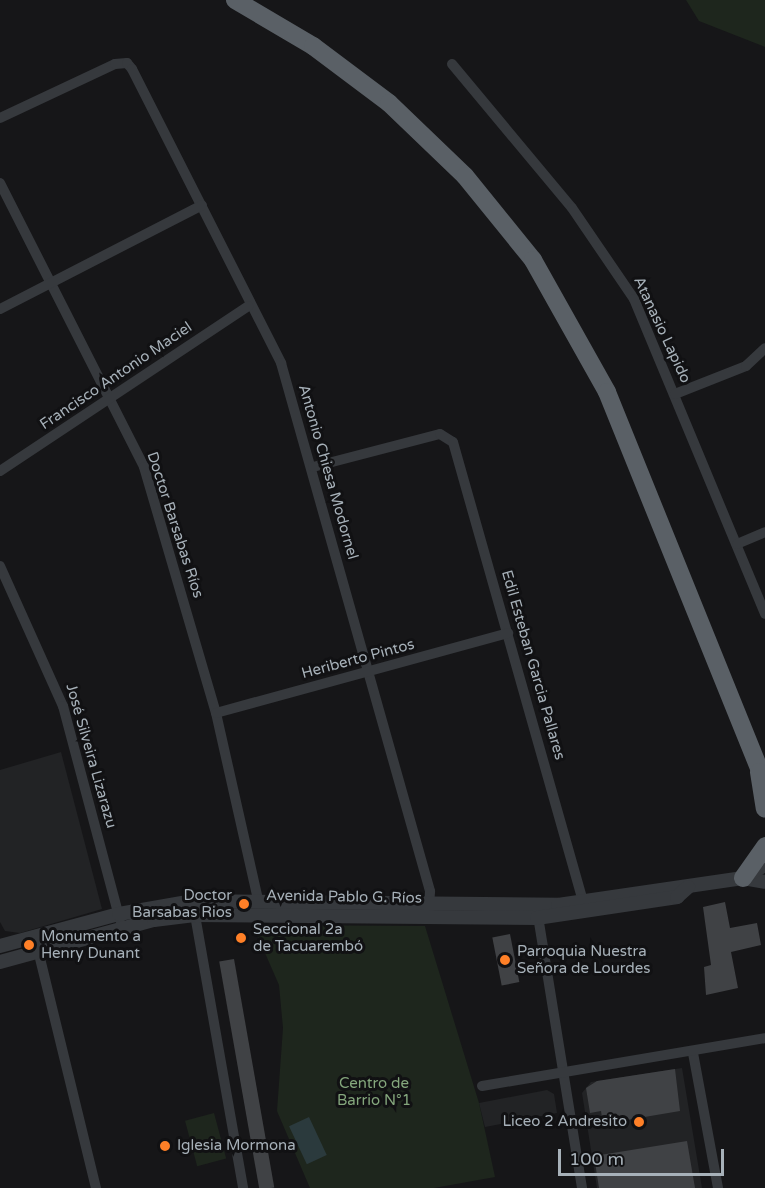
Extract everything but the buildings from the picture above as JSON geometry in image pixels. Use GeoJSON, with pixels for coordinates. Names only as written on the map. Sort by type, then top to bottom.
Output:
{"type":"FeatureCollection","features":[{"type":"Feature","properties":{"kind":"highway"},"geometry":{"type":"LineString","coordinates":[[236,0],[305,40],[389,103],[459,170],[533,260],[607,392],[763,775],[765,809]]}},
{"type":"Feature","properties":{"kind":"highway"},"geometry":{"type":"LineString","coordinates":[[743,878],[765,846]]}},
{"type":"Feature","properties":{"kind":"street","name":"Antonio Chiesa Modornel"},"geometry":{"type":"LineString","coordinates":[[0,118],[127,63],[202,205],[248,306],[281,363],[313,467],[429,908]]}},
{"type":"Feature","properties":{"kind":"street","name":"Atanasio Lapido"},"geometry":{"type":"LineString","coordinates":[[452,64],[604,251],[634,299],[765,614]]}},
{"type":"Feature","properties":{"kind":"street","name":"Doctor Barsabas Ríos"},"geometry":{"type":"LineString","coordinates":[[0,183],[144,467],[216,713],[258,900]]}},
{"type":"Feature","properties":{"kind":"street"},"geometry":{"type":"LineString","coordinates":[[0,309],[202,205]]}},
{"type":"Feature","properties":{"kind":"street","name":"Francisco Antonio Maciel"},"geometry":{"type":"LineString","coordinates":[[0,471],[248,306]]}},
{"type":"Feature","properties":{"kind":"street"},"geometry":{"type":"LineString","coordinates":[[675,394],[746,366],[765,348]]}},
{"type":"Feature","properties":{"kind":"street","name":"Edil Esteban Garcia Pallares"},"geometry":{"type":"LineString","coordinates":[[313,467],[440,434],[449,438],[508,633],[583,901]]}},
{"type":"Feature","properties":{"kind":"street"},"geometry":{"type":"LineString","coordinates":[[737,544],[765,532]]}},
{"type":"Feature","properties":{"kind":"street","name":"José Silveira Lizarazu"},"geometry":{"type":"LineString","coordinates":[[0,566],[63,706],[122,928]]}},
{"type":"Feature","properties":{"kind":"street","name":"Heriberto Pintos"},"geometry":{"type":"LineString","coordinates":[[216,713],[508,633]]}},
{"type":"Feature","properties":{"kind":"street","name":"Avenida Pablo G. Ríos"},"geometry":{"type":"LineString","coordinates":[[743,878],[765,865]]}},
{"type":"Feature","properties":{"kind":"street","name":"Avenida Pablo G. Ríos"},"geometry":{"type":"LineString","coordinates":[[537,912],[583,901],[743,878],[765,882]]}},
{"type":"Feature","properties":{"kind":"street","name":"Avenida Pablo G. Ríos"},"geometry":{"type":"LineString","coordinates":[[0,946],[119,914],[192,901],[258,900],[537,912],[677,897],[688,887]]}},
{"type":"Feature","properties":{"kind":"street","name":"Avenida Pablo G. Ríos"},"geometry":{"type":"LineString","coordinates":[[0,962],[122,928],[195,915],[429,908]]}},
{"type":"Feature","properties":{"kind":"street"},"geometry":{"type":"LineString","coordinates":[[537,912],[582,1188]]}},
{"type":"Feature","properties":{"kind":"street"},"geometry":{"type":"LineString","coordinates":[[195,915],[243,1188]]}},
{"type":"Feature","properties":{"kind":"street"},"geometry":{"type":"LineString","coordinates":[[34,937],[96,1188]]}},
{"type":"Feature","properties":{"kind":"street"},"geometry":{"type":"LineString","coordinates":[[482,1086],[693,1053],[765,1038]]}},
{"type":"Feature","properties":{"kind":"street"},"geometry":{"type":"LineString","coordinates":[[693,1053],[718,1188]]}},
{"type":"Feature","properties":{"kind":"shaded area"},"geometry":{"type":"Polygon","coordinates":[[[61,752],[102,909],[20,933],[5,931],[0,922],[0,770],[61,752]]]}},
{"type":"Feature","properties":{"kind":"shaded area","name":"Liceo 2 Andresito"},"geometry":{"type":"Polygon","coordinates":[[[682,1068],[702,1188],[597,1188],[582,1093],[591,1082],[682,1068]]]}},
{"type":"Feature","properties":{"kind":"shaded area"},"geometry":{"type":"Polygon","coordinates":[[[547,1090],[554,1094],[557,1113],[485,1127],[479,1103],[547,1090]]]}},
{"type":"Feature","properties":{"kind":"shaded area"},"geometry":{"type":"Polygon","coordinates":[[[309,1117],[327,1155],[307,1164],[289,1126],[309,1117]]]}},
{"type":"Feature","properties":{"kind":"green space"},"geometry":{"type":"Polygon","coordinates":[[[686,0],[765,0],[765,47],[699,21],[686,0]]]}},
{"type":"Feature","properties":{"kind":"green space","name":"Centro de Barrio N°1"},"geometry":{"type":"Polygon","coordinates":[[[258,925],[425,926],[479,1103],[495,1177],[434,1188],[310,1188],[277,1111],[283,1028],[279,985],[258,937],[258,925]]]}},
{"type":"Feature","properties":{"kind":"green space"},"geometry":{"type":"Polygon","coordinates":[[[214,1113],[226,1158],[197,1166],[185,1121],[214,1113]]]}},
{"type":"Feature","properties":{"kind":"place","name":"Doctor Barsabas Rios"},"geometry":{"type":"Point","coordinates":[244,904]}},
{"type":"Feature","properties":{"kind":"place","name":"Seccional 2a de Tacuarembó"},"geometry":{"type":"Point","coordinates":[241,938]}},
{"type":"Feature","properties":{"kind":"place","name":"Monumento a Henry Dunant"},"geometry":{"type":"Point","coordinates":[29,945]}},
{"type":"Feature","properties":{"kind":"place","name":"Parroquia Nuestra Señora de Lourdes"},"geometry":{"type":"Point","coordinates":[505,960]}},
{"type":"Feature","properties":{"kind":"place","name":"Liceo 2 Andresito"},"geometry":{"type":"Point","coordinates":[639,1122]}},
{"type":"Feature","properties":{"kind":"place","name":"Iglesia Mormona"},"geometry":{"type":"Point","coordinates":[165,1146]}}]}
